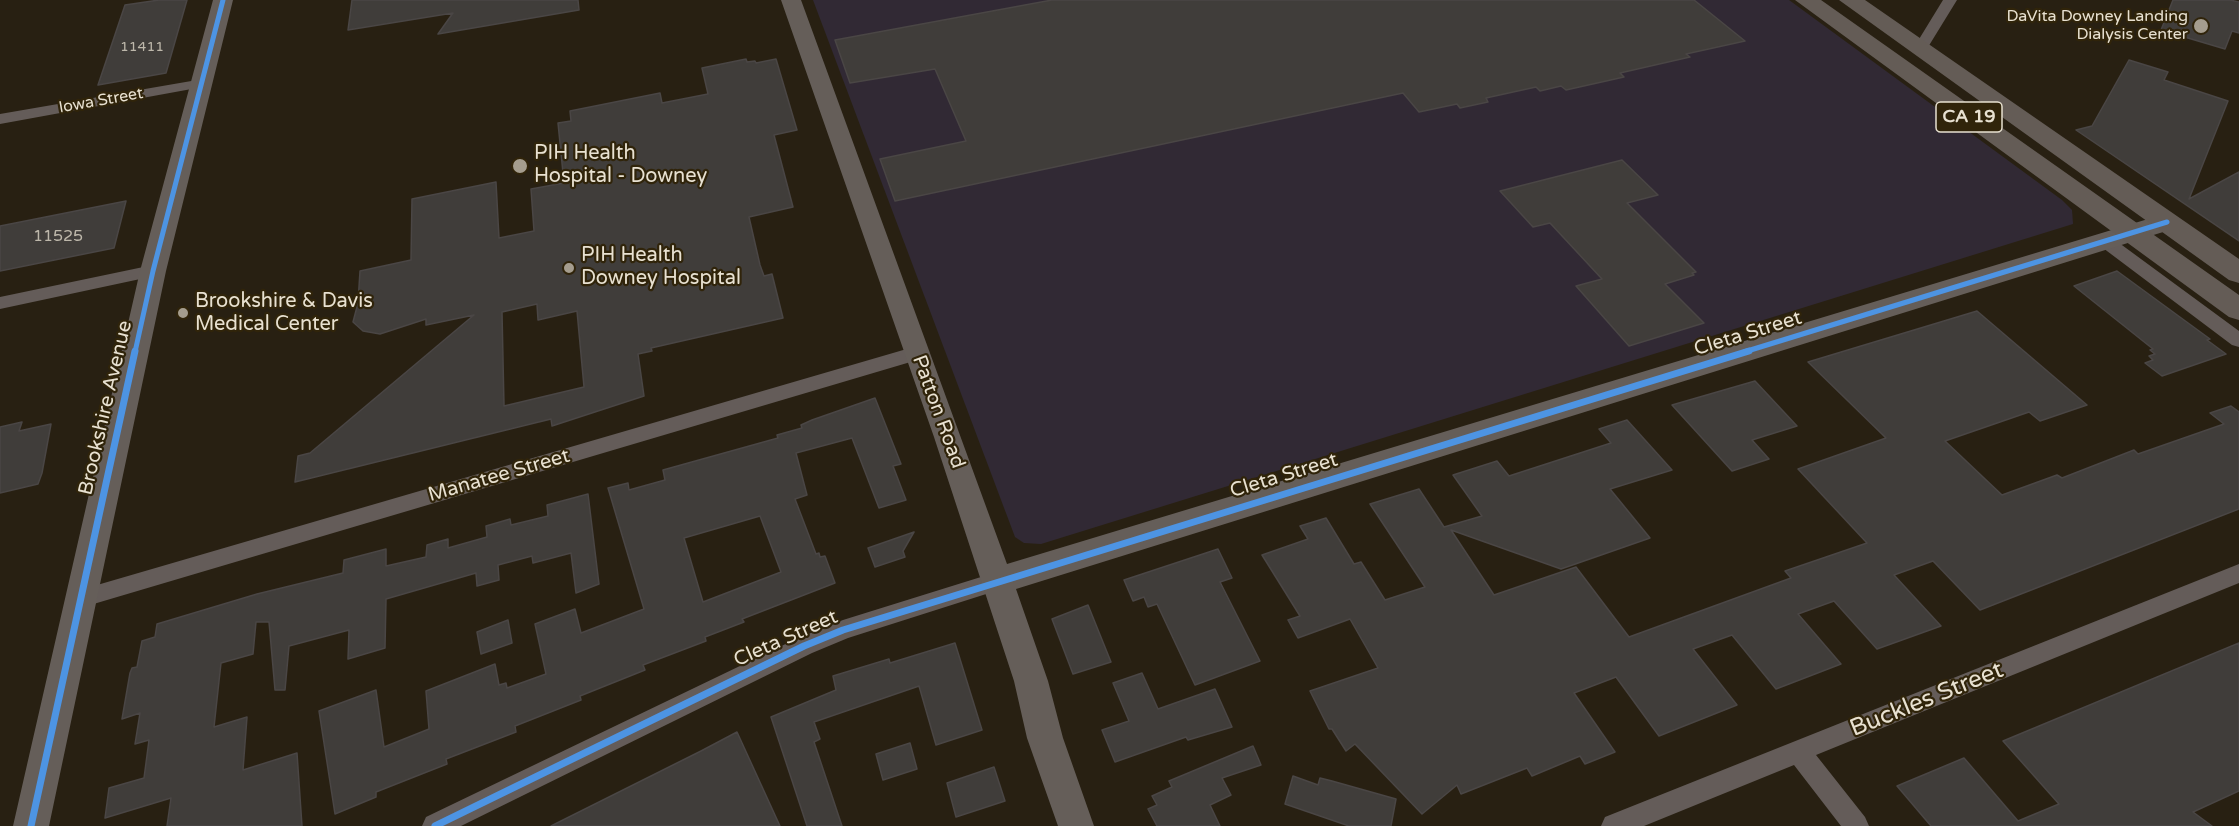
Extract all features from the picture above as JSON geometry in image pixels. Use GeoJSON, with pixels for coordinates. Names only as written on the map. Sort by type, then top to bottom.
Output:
{"type":"FeatureCollection","features":[{"type":"Feature","properties":{"kind":"main road","name":"CA 19"},"geometry":{"type":"LineString","coordinates":[[1806,0],[2239,310]]}},
{"type":"Feature","properties":{"kind":"main road"},"geometry":{"type":"LineString","coordinates":[[1850,0],[1920,49]]}},
{"type":"Feature","properties":{"kind":"main road","name":"CA 19"},"geometry":{"type":"LineString","coordinates":[[1920,49],[2239,273]]}},
{"type":"Feature","properties":{"kind":"street","name":"Brookshire Avenue"},"geometry":{"type":"LineString","coordinates":[[31,826],[153,271],[223,0]]}},
{"type":"Feature","properties":{"kind":"street","name":"Patton Road"},"geometry":{"type":"LineString","coordinates":[[791,0],[997,581],[1031,681],[1045,738],[1076,826]]}},
{"type":"Feature","properties":{"kind":"street"},"geometry":{"type":"LineString","coordinates":[[1920,49],[1950,0]]}},
{"type":"Feature","properties":{"kind":"street","name":"Iowa Street"},"geometry":{"type":"LineString","coordinates":[[0,119],[203,83]]}},
{"type":"Feature","properties":{"kind":"street","name":"Cleta Street"},"geometry":{"type":"LineString","coordinates":[[435,826],[804,645],[843,630],[2167,222]]}},
{"type":"Feature","properties":{"kind":"street"},"geometry":{"type":"LineString","coordinates":[[2105,241],[2239,340]]}},
{"type":"Feature","properties":{"kind":"street"},"geometry":{"type":"LineString","coordinates":[[0,303],[153,271]]}},
{"type":"Feature","properties":{"kind":"street","name":"Manatee Street"},"geometry":{"type":"LineString","coordinates":[[80,599],[917,353]]}},
{"type":"Feature","properties":{"kind":"street","name":"Buckles Street"},"geometry":{"type":"LineString","coordinates":[[1614,826],[2239,573]]}},
{"type":"Feature","properties":{"kind":"street"},"geometry":{"type":"LineString","coordinates":[[1799,752],[1856,826]]}},
{"type":"Feature","properties":{"kind":"shaded area"},"geometry":{"type":"Polygon","coordinates":[[[813,0],[1789,0],[2062,200],[2072,210],[2073,224],[1041,544],[1024,543],[1015,537],[813,0]]]}},
{"type":"Feature","properties":{"kind":"building"},"geometry":{"type":"Polygon","coordinates":[[[159,0],[187,0],[166,73],[98,85],[125,5],[159,0]]]}},
{"type":"Feature","properties":{"kind":"building"},"geometry":{"type":"Polygon","coordinates":[[[352,0],[578,0],[579,10],[438,34],[453,13],[348,30],[352,0]]]}},
{"type":"Feature","properties":{"kind":"building"},"geometry":{"type":"Polygon","coordinates":[[[1052,0],[1694,0],[1745,41],[1686,54],[1690,57],[1620,73],[1624,77],[1566,90],[1561,86],[1540,91],[1536,87],[1486,98],[1488,102],[1460,108],[1457,104],[1419,112],[1403,93],[895,201],[880,159],[966,141],[935,69],[850,83],[835,40],[1052,0]]]}},
{"type":"Feature","properties":{"kind":"building","name":"DaVita Downey Landing Dialysis Center"},"geometry":{"type":"Polygon","coordinates":[[[2173,0],[2239,2],[2239,33],[2232,31],[2225,49],[2161,30],[2173,0]]]}},
{"type":"Feature","properties":{"kind":"building","name":"PIH Health Downey Hospital"},"geometry":{"type":"Polygon","coordinates":[[[746,59],[747,62],[755,61],[756,63],[776,59],[797,130],[774,135],[793,207],[749,217],[760,265],[764,276],[772,274],[783,318],[651,348],[652,351],[638,354],[644,396],[552,426],[551,419],[295,482],[298,456],[310,453],[474,315],[426,325],[426,319],[380,334],[363,331],[353,322],[358,303],[360,271],[411,260],[412,199],[496,182],[499,238],[534,231],[531,189],[564,183],[558,123],[571,121],[570,111],[660,93],[662,103],[708,94],[702,68],[746,59]],[[537,304],[502,312],[504,406],[584,387],[577,311],[538,320],[537,304]]]}},
{"type":"Feature","properties":{"kind":"building"},"geometry":{"type":"Polygon","coordinates":[[[2129,60],[2168,72],[2164,80],[2228,101],[2189,199],[2239,172],[2239,241],[2076,130],[2092,126],[2129,60]]]}},
{"type":"Feature","properties":{"kind":"building"},"geometry":{"type":"Polygon","coordinates":[[[1622,160],[1658,195],[1627,203],[1696,272],[1692,273],[1694,275],[1665,284],[1704,323],[1629,346],[1576,286],[1602,279],[1550,223],[1533,227],[1500,191],[1622,160]]]}},
{"type":"Feature","properties":{"kind":"building"},"geometry":{"type":"Polygon","coordinates":[[[126,201],[114,248],[0,271],[0,226],[126,201]]]}},
{"type":"Feature","properties":{"kind":"building"},"geometry":{"type":"Polygon","coordinates":[[[2117,271],[2210,339],[2207,340],[2226,354],[2162,376],[2145,363],[2153,360],[2149,356],[2155,354],[2150,350],[2153,349],[2074,286],[2117,271]]]}},
{"type":"Feature","properties":{"kind":"building"},"geometry":{"type":"Polygon","coordinates":[[[1977,311],[2087,405],[2040,421],[2029,412],[1945,441],[2002,495],[2057,475],[2062,478],[2134,450],[2138,454],[2224,424],[2210,413],[2231,406],[2239,412],[2239,509],[1980,610],[1933,561],[1894,575],[1941,626],[1877,649],[1834,601],[1798,614],[1841,664],[1776,689],[1732,635],[1693,649],[1737,705],[1659,736],[1616,677],[1574,693],[1615,752],[1585,764],[1580,756],[1532,776],[1527,768],[1461,794],[1457,785],[1422,814],[1355,744],[1346,751],[1332,729],[1329,729],[1310,691],[1378,668],[1350,619],[1298,638],[1288,620],[1300,616],[1262,555],[1308,539],[1300,526],[1326,518],[1354,564],[1361,562],[1385,600],[1425,587],[1370,504],[1419,489],[1444,527],[1482,516],[1453,475],[1497,461],[1509,476],[1611,443],[1599,429],[1627,420],[1672,470],[1610,489],[1650,538],[1561,569],[1451,530],[1494,595],[1576,567],[1629,637],[1791,578],[1785,571],[1867,543],[1798,469],[1886,438],[1808,362],[1977,311]]]}},
{"type":"Feature","properties":{"kind":"building"},"geometry":{"type":"Polygon","coordinates":[[[1755,381],[1797,426],[1752,440],[1769,459],[1732,471],[1672,405],[1755,381]]]}},
{"type":"Feature","properties":{"kind":"building"},"geometry":{"type":"Polygon","coordinates":[[[875,398],[901,464],[893,466],[906,500],[879,508],[852,438],[796,453],[807,495],[795,499],[816,554],[819,553],[820,557],[825,556],[835,583],[742,619],[744,622],[705,637],[706,641],[643,665],[645,670],[580,696],[581,700],[515,726],[516,732],[446,759],[447,764],[376,792],[376,797],[335,814],[319,711],[376,690],[384,747],[429,729],[426,691],[495,664],[499,685],[506,683],[507,688],[546,674],[535,624],[575,609],[581,633],[644,609],[608,488],[628,483],[629,490],[665,480],[663,470],[778,438],[777,435],[802,428],[801,425],[875,398]],[[760,516],[684,538],[703,602],[781,572],[760,516]]]}},
{"type":"Feature","properties":{"kind":"building"},"geometry":{"type":"Polygon","coordinates":[[[22,422],[19,431],[51,424],[42,473],[38,484],[0,493],[0,427],[22,422]]]}},
{"type":"Feature","properties":{"kind":"building"},"geometry":{"type":"Polygon","coordinates":[[[588,494],[599,584],[576,593],[571,553],[533,563],[532,556],[498,565],[499,580],[477,586],[476,573],[386,599],[385,648],[348,659],[349,630],[289,646],[285,690],[275,690],[269,622],[256,622],[253,654],[221,663],[214,727],[247,717],[243,770],[297,753],[302,826],[167,826],[171,798],[105,818],[109,788],[144,778],[149,740],[135,744],[140,713],[122,719],[130,673],[132,668],[137,667],[142,641],[155,637],[157,624],[257,594],[343,573],[344,560],[386,549],[386,566],[426,557],[427,545],[448,539],[448,548],[487,537],[486,526],[510,519],[511,525],[548,516],[547,505],[588,494]]]}},
{"type":"Feature","properties":{"kind":"building"},"geometry":{"type":"Polygon","coordinates":[[[914,532],[903,551],[905,557],[875,567],[868,548],[914,532]]]}},
{"type":"Feature","properties":{"kind":"building"},"geometry":{"type":"Polygon","coordinates":[[[1218,549],[1232,578],[1220,582],[1260,661],[1195,685],[1157,604],[1148,607],[1144,597],[1133,601],[1124,580],[1218,549]]]}},
{"type":"Feature","properties":{"kind":"building"},"geometry":{"type":"Polygon","coordinates":[[[1088,605],[1111,662],[1073,674],[1052,619],[1088,605]]]}},
{"type":"Feature","properties":{"kind":"building"},"geometry":{"type":"Polygon","coordinates":[[[508,620],[512,643],[481,654],[477,632],[508,620]]]}},
{"type":"Feature","properties":{"kind":"building"},"geometry":{"type":"Polygon","coordinates":[[[955,643],[982,730],[936,745],[919,686],[814,722],[820,739],[814,742],[842,826],[807,826],[771,717],[836,690],[833,676],[889,659],[890,663],[955,643]]]}},
{"type":"Feature","properties":{"kind":"building"},"geometry":{"type":"Polygon","coordinates":[[[2239,643],[2239,791],[2193,812],[2212,826],[1931,826],[1897,786],[1964,758],[2018,821],[2059,804],[2003,741],[2239,643]]]}},
{"type":"Feature","properties":{"kind":"building"},"geometry":{"type":"Polygon","coordinates":[[[1142,673],[1158,709],[1215,689],[1232,727],[1188,740],[1186,737],[1115,762],[1102,730],[1129,721],[1113,683],[1142,673]]]}},
{"type":"Feature","properties":{"kind":"building"},"geometry":{"type":"Polygon","coordinates":[[[737,732],[780,826],[551,826],[701,751],[737,732]]]}},
{"type":"Feature","properties":{"kind":"building"},"geometry":{"type":"Polygon","coordinates":[[[910,743],[917,769],[883,780],[876,754],[910,743]]]}},
{"type":"Feature","properties":{"kind":"building"},"geometry":{"type":"Polygon","coordinates":[[[1253,746],[1261,765],[1222,778],[1231,795],[1210,805],[1220,826],[1157,826],[1148,809],[1157,805],[1152,796],[1172,787],[1169,781],[1253,746]]]}},
{"type":"Feature","properties":{"kind":"building"},"geometry":{"type":"Polygon","coordinates":[[[994,767],[1005,801],[956,817],[947,783],[994,767]]]}},
{"type":"Feature","properties":{"kind":"building"},"geometry":{"type":"Polygon","coordinates":[[[1293,776],[1318,785],[1320,778],[1396,799],[1391,826],[1349,826],[1285,804],[1293,776]]]}},
{"type":"Feature","properties":{"kind":"cycle path"},"geometry":{"type":"LineString","coordinates":[[31,826],[153,271],[223,0]]}},
{"type":"Feature","properties":{"kind":"cycle path"},"geometry":{"type":"LineString","coordinates":[[435,826],[804,646],[843,630],[2167,222]]}},
{"type":"Feature","properties":{"kind":"place","name":"DaVita Downey Landing Dialysis Center"},"geometry":{"type":"Point","coordinates":[2201,26]}},
{"type":"Feature","properties":{"kind":"place","name":"PIH Health Hospital - Downey"},"geometry":{"type":"Point","coordinates":[520,166]}},
{"type":"Feature","properties":{"kind":"place","name":"PIH Health Downey Hospital"},"geometry":{"type":"Point","coordinates":[569,268]}},
{"type":"Feature","properties":{"kind":"place","name":"Brookshire & Davis Medical Center"},"geometry":{"type":"Point","coordinates":[183,313]}}]}
